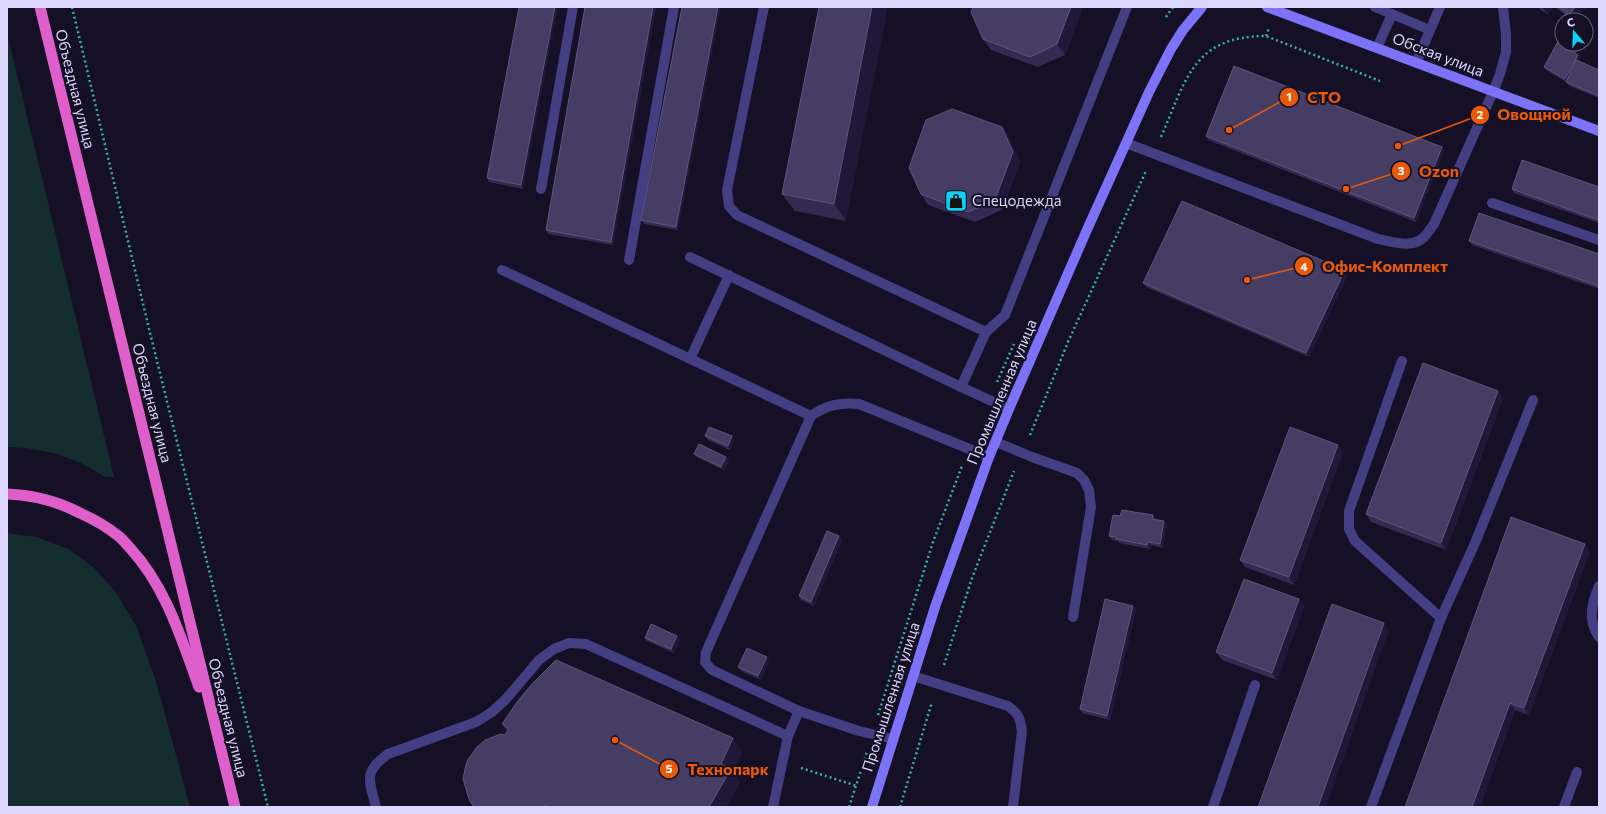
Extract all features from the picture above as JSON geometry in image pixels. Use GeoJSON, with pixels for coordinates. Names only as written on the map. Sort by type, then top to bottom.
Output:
{"type":"FeatureCollection","features":[{"type":"Feature","properties":{"kind":"highway","name":"Объездная улица"},"geometry":{"type":"LineString","coordinates":[[40,7],[235,807]]}},
{"type":"Feature","properties":{"kind":"highway"},"geometry":{"type":"LineString","coordinates":[[7,494],[40,498],[64,505],[94,520],[117,535],[138,558],[153,578],[172,615],[217,736]]}},
{"type":"Feature","properties":{"kind":"main road","name":"Промышленная улица"},"geometry":{"type":"LineString","coordinates":[[872,807],[892,739],[935,607],[989,457],[1149,92],[1171,49],[1183,30],[1202,7]]}},
{"type":"Feature","properties":{"kind":"main road","name":"Обская улица"},"geometry":{"type":"LineString","coordinates":[[1267,7],[1599,131]]}},
{"type":"Feature","properties":{"kind":"lane"},"geometry":{"type":"LineString","coordinates":[[541,189],[573,7]]}},
{"type":"Feature","properties":{"kind":"lane"},"geometry":{"type":"LineString","coordinates":[[629,260],[674,7]]}},
{"type":"Feature","properties":{"kind":"lane"},"geometry":{"type":"LineString","coordinates":[[764,7],[727,190],[729,206],[737,215],[986,332]]}},
{"type":"Feature","properties":{"kind":"lane"},"geometry":{"type":"LineString","coordinates":[[961,387],[986,332],[1005,315],[1127,7]]}},
{"type":"Feature","properties":{"kind":"lane"},"geometry":{"type":"LineString","coordinates":[[1375,7],[1430,30]]}},
{"type":"Feature","properties":{"kind":"lane"},"geometry":{"type":"LineString","coordinates":[[1416,63],[1440,7]]}},
{"type":"Feature","properties":{"kind":"lane"},"geometry":{"type":"LineString","coordinates":[[1126,143],[1378,239],[1412,244],[1424,238],[1434,224],[1493,92],[1506,52],[1503,7]]}},
{"type":"Feature","properties":{"kind":"lane"},"geometry":{"type":"LineString","coordinates":[[1377,48],[1392,14]]}},
{"type":"Feature","properties":{"kind":"lane"},"geometry":{"type":"LineString","coordinates":[[1492,203],[1599,240]]}},
{"type":"Feature","properties":{"kind":"lane"},"geometry":{"type":"LineString","coordinates":[[690,257],[1009,409]]}},
{"type":"Feature","properties":{"kind":"lane"},"geometry":{"type":"LineString","coordinates":[[502,270],[811,416]]}},
{"type":"Feature","properties":{"kind":"lane"},"geometry":{"type":"LineString","coordinates":[[690,359],[729,276]]}},
{"type":"Feature","properties":{"kind":"lane"},"geometry":{"type":"LineString","coordinates":[[1402,361],[1349,511],[1349,529],[1355,541],[1441,618]]}},
{"type":"Feature","properties":{"kind":"lane"},"geometry":{"type":"LineString","coordinates":[[1371,807],[1441,618],[1475,543],[1533,400]]}},
{"type":"Feature","properties":{"kind":"lane"},"geometry":{"type":"LineString","coordinates":[[892,739],[859,731],[800,711],[712,670],[705,662],[706,652],[811,416],[823,408],[836,404],[859,404],[989,457]]}},
{"type":"Feature","properties":{"kind":"lane"},"geometry":{"type":"LineString","coordinates":[[996,442],[1077,473],[1084,480],[1089,490],[1091,506],[1073,617]]}},
{"type":"Feature","properties":{"kind":"lane"},"geometry":{"type":"LineString","coordinates":[[1599,586],[1591,612],[1593,623],[1599,637]]}},
{"type":"Feature","properties":{"kind":"lane"},"geometry":{"type":"LineString","coordinates":[[376,807],[370,774],[376,763],[388,754],[476,722],[492,712],[506,699],[539,660],[554,649],[569,643],[586,644],[788,736]]}},
{"type":"Feature","properties":{"kind":"lane"},"geometry":{"type":"LineString","coordinates":[[913,676],[1008,706],[1016,712],[1020,719],[1022,731],[1014,807]]}},
{"type":"Feature","properties":{"kind":"lane"},"geometry":{"type":"LineString","coordinates":[[1213,807],[1255,685]]}},
{"type":"Feature","properties":{"kind":"lane"},"geometry":{"type":"LineString","coordinates":[[773,807],[788,736],[800,711]]}},
{"type":"Feature","properties":{"kind":"lane"},"geometry":{"type":"LineString","coordinates":[[1564,807],[1577,772]]}},
{"type":"Feature","properties":{"kind":"path"},"geometry":{"type":"LineString","coordinates":[[72,7],[155,352],[268,807]]}},
{"type":"Feature","properties":{"kind":"path"},"geometry":{"type":"LineString","coordinates":[[900,807],[972,578],[1068,342],[1183,87],[1194,66],[1203,56],[1218,45],[1235,39],[1251,36],[1266,36],[1380,81]]}},
{"type":"Feature","properties":{"kind":"path"},"geometry":{"type":"LineString","coordinates":[[782,761],[902,798]]}},
{"type":"Feature","properties":{"kind":"green space"},"geometry":{"type":"Polygon","coordinates":[[[7,33],[114,477],[105,477],[82,464],[58,454],[34,449],[7,447],[7,33]]]}},
{"type":"Feature","properties":{"kind":"green space"},"geometry":{"type":"Polygon","coordinates":[[[7,533],[36,537],[69,549],[94,568],[115,591],[136,626],[156,681],[190,807],[7,807],[7,533]]]}},
{"type":"Feature","properties":{"kind":"building"},"geometry":{"type":"Polygon","coordinates":[[[519,7],[555,7],[521,185],[487,178],[519,7]]]}},
{"type":"Feature","properties":{"kind":"building"},"geometry":{"type":"Polygon","coordinates":[[[585,7],[653,7],[611,242],[546,230],[585,7]]]}},
{"type":"Feature","properties":{"kind":"building"},"geometry":{"type":"Polygon","coordinates":[[[682,7],[718,7],[676,227],[641,220],[682,7]]]}},
{"type":"Feature","properties":{"kind":"building"},"geometry":{"type":"Polygon","coordinates":[[[819,7],[872,7],[834,204],[782,194],[819,7]]]}},
{"type":"Feature","properties":{"kind":"building"},"geometry":{"type":"Polygon","coordinates":[[[973,7],[1071,7],[1057,44],[1030,57],[983,39],[971,12],[973,7]]]}},
{"type":"Feature","properties":{"kind":"building"},"geometry":{"type":"Polygon","coordinates":[[[1559,7],[1575,7],[1571,12],[1565,12],[1559,7]]]}},
{"type":"Feature","properties":{"kind":"building"},"geometry":{"type":"Polygon","coordinates":[[[1554,49],[1554,52],[1575,52],[1574,53],[1578,55],[1565,79],[1544,67],[1554,49]]]}},
{"type":"Feature","properties":{"kind":"building"},"geometry":{"type":"Polygon","coordinates":[[[1576,60],[1599,70],[1599,96],[1566,82],[1576,60]]]}},
{"type":"Feature","properties":{"kind":"building"},"geometry":{"type":"Polygon","coordinates":[[[1234,66],[1442,147],[1414,218],[1206,136],[1234,66]]]}},
{"type":"Feature","properties":{"kind":"building"},"geometry":{"type":"Polygon","coordinates":[[[952,109],[1002,127],[1013,152],[995,200],[968,212],[921,194],[909,168],[926,120],[952,109]]]}},
{"type":"Feature","properties":{"kind":"building"},"geometry":{"type":"Polygon","coordinates":[[[1522,160],[1599,187],[1599,220],[1512,189],[1522,160]]]}},
{"type":"Feature","properties":{"kind":"building"},"geometry":{"type":"Polygon","coordinates":[[[1182,201],[1345,270],[1306,353],[1143,283],[1182,201]]]}},
{"type":"Feature","properties":{"kind":"building"},"geometry":{"type":"Polygon","coordinates":[[[1479,213],[1599,254],[1599,286],[1469,241],[1479,213]]]}},
{"type":"Feature","properties":{"kind":"building"},"geometry":{"type":"Polygon","coordinates":[[[1423,363],[1498,391],[1441,543],[1366,514],[1423,363]]]}},
{"type":"Feature","properties":{"kind":"building"},"geometry":{"type":"Polygon","coordinates":[[[709,427],[732,436],[728,446],[705,436],[709,427]]]}},
{"type":"Feature","properties":{"kind":"building"},"geometry":{"type":"Polygon","coordinates":[[[1290,427],[1338,445],[1289,577],[1240,560],[1290,427]]]}},
{"type":"Feature","properties":{"kind":"building"},"geometry":{"type":"Polygon","coordinates":[[[699,444],[726,457],[721,467],[694,454],[699,444]]]}},
{"type":"Feature","properties":{"kind":"building"},"geometry":{"type":"Polygon","coordinates":[[[1122,510],[1153,515],[1152,519],[1164,521],[1160,544],[1148,542],[1147,545],[1116,539],[1116,537],[1109,536],[1113,515],[1120,516],[1122,510]]]}},
{"type":"Feature","properties":{"kind":"building"},"geometry":{"type":"Polygon","coordinates":[[[1511,517],[1585,544],[1524,708],[1510,703],[1472,807],[1405,807],[1511,517]]]}},
{"type":"Feature","properties":{"kind":"building"},"geometry":{"type":"Polygon","coordinates":[[[827,531],[839,536],[811,602],[799,596],[827,531]]]}},
{"type":"Feature","properties":{"kind":"building"},"geometry":{"type":"Polygon","coordinates":[[[1244,579],[1299,599],[1272,673],[1216,652],[1244,579]]]}},
{"type":"Feature","properties":{"kind":"building"},"geometry":{"type":"Polygon","coordinates":[[[1105,599],[1133,606],[1107,716],[1080,709],[1105,599]]]}},
{"type":"Feature","properties":{"kind":"building"},"geometry":{"type":"Polygon","coordinates":[[[1332,604],[1384,623],[1318,807],[1258,807],[1332,604]]]}},
{"type":"Feature","properties":{"kind":"building"},"geometry":{"type":"Polygon","coordinates":[[[651,624],[677,636],[671,649],[645,638],[651,624]]]}},
{"type":"Feature","properties":{"kind":"building"},"geometry":{"type":"Polygon","coordinates":[[[747,648],[767,657],[758,676],[738,667],[747,648]]]}},
{"type":"Feature","properties":{"kind":"building"},"geometry":{"type":"Polygon","coordinates":[[[556,660],[733,738],[721,764],[731,769],[709,807],[548,807],[545,805],[544,807],[474,807],[469,799],[463,779],[467,761],[477,747],[485,740],[501,734],[505,735],[509,729],[502,724],[532,684],[556,660]]]}},
{"type":"Feature","properties":{"kind":"place","name":"СТО"},"geometry":{"type":"Point","coordinates":[1229,130]}},
{"type":"Feature","properties":{"kind":"place","name":"Овощной"},"geometry":{"type":"Point","coordinates":[1398,146]}},
{"type":"Feature","properties":{"kind":"place","name":"Ozon"},"geometry":{"type":"Point","coordinates":[1346,189]}},
{"type":"Feature","properties":{"kind":"place","name":"Спецодежда"},"geometry":{"type":"Point","coordinates":[956,201]}},
{"type":"Feature","properties":{"kind":"place","name":"Офис-Комплект"},"geometry":{"type":"Point","coordinates":[1247,280]}},
{"type":"Feature","properties":{"kind":"place","name":"Технопарк"},"geometry":{"type":"Point","coordinates":[615,740]}}]}
